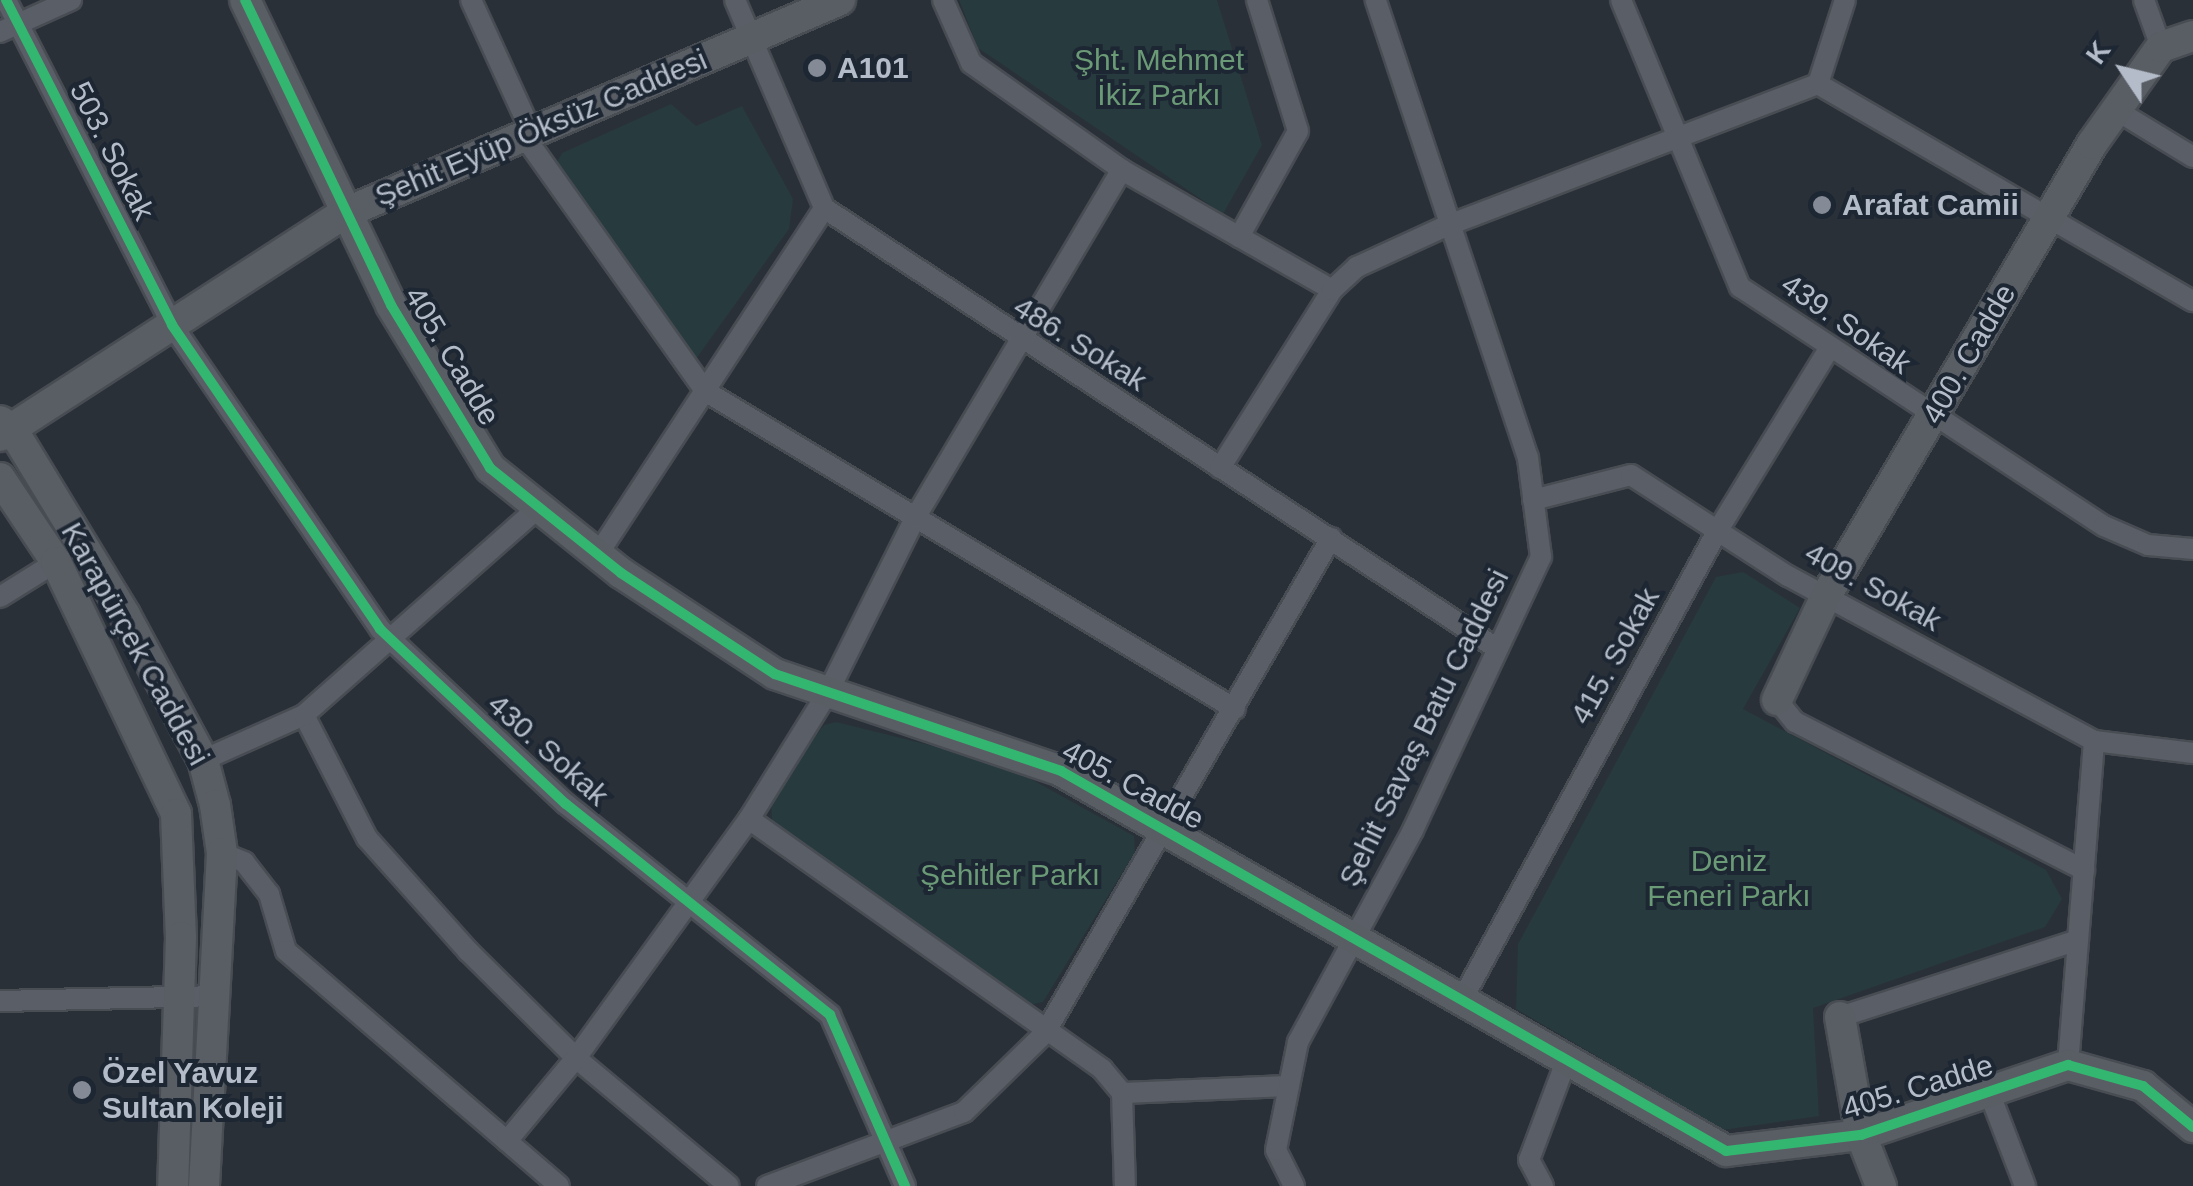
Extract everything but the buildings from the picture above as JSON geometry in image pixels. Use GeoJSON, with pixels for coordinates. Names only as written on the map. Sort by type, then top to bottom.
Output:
{"type":"FeatureCollection","features":[{"type":"Feature","properties":{"kind":"street","name":"503. Sokak"},"geometry":{"type":"LineString","coordinates":[[6,0],[172,325]]}},
{"type":"Feature","properties":{"kind":"street"},"geometry":{"type":"LineString","coordinates":[[0,32],[71,0]]}},
{"type":"Feature","properties":{"kind":"street","name":"405. Cadde"},"geometry":{"type":"LineString","coordinates":[[245,0],[391,305],[490,468],[598,554],[775,674],[1061,771],[1356,934],[1726,1150],[1861,1136],[2068,1064]]}},
{"type":"Feature","properties":{"kind":"street"},"geometry":{"type":"LineString","coordinates":[[471,0],[528,135],[704,391],[1235,709]]}},
{"type":"Feature","properties":{"kind":"street"},"geometry":{"type":"LineString","coordinates":[[598,554],[824,208],[735,0]]}},
{"type":"Feature","properties":{"kind":"street","name":"Şehit Eyüp Öksüz Caddesi"},"geometry":{"type":"LineString","coordinates":[[4,429],[345,213],[840,0]]}},
{"type":"Feature","properties":{"kind":"street"},"geometry":{"type":"LineString","coordinates":[[943,0],[971,62],[1122,170],[1332,290]]}},
{"type":"Feature","properties":{"kind":"street"},"geometry":{"type":"LineString","coordinates":[[1239,237],[1298,131],[1257,0]]}},
{"type":"Feature","properties":{"kind":"street","name":"Şehit Savaş Batu Caddesi"},"geometry":{"type":"LineString","coordinates":[[1294,1186],[1276,1150],[1298,1042],[1356,934],[1541,558],[1528,458],[1446,226],[1376,0]]}},
{"type":"Feature","properties":{"kind":"street","name":"439. Sokak"},"geometry":{"type":"LineString","coordinates":[[1621,0],[1740,287],[1930,418],[2104,526],[2148,545],[2193,549]]}},
{"type":"Feature","properties":{"kind":"street"},"geometry":{"type":"LineString","coordinates":[[1220,468],[1332,290],[1357,267],[1446,226],[1680,140],[1818,84],[1846,0]]}},
{"type":"Feature","properties":{"kind":"street"},"geometry":{"type":"LineString","coordinates":[[2144,0],[2161,47],[2193,36]]}},
{"type":"Feature","properties":{"kind":"street","name":"400. Cadde"},"geometry":{"type":"LineString","coordinates":[[1777,700],[1826,596],[1930,418],[2050,215],[2161,47]]}},
{"type":"Feature","properties":{"kind":"street"},"geometry":{"type":"LineString","coordinates":[[1818,84],[2193,301]]}},
{"type":"Feature","properties":{"kind":"street"},"geometry":{"type":"LineString","coordinates":[[2116,110],[2193,157]]}},
{"type":"Feature","properties":{"kind":"street"},"geometry":{"type":"LineString","coordinates":[[507,1141],[576,1058],[749,819],[828,692],[915,518],[1122,170]]}},
{"type":"Feature","properties":{"kind":"street","name":"486. Sokak"},"geometry":{"type":"LineString","coordinates":[[824,208],[1018,340],[1498,649]]}},
{"type":"Feature","properties":{"kind":"street","name":"430. Sokak"},"geometry":{"type":"LineString","coordinates":[[172,325],[391,638],[566,804],[830,1015],[905,1186]]}},
{"type":"Feature","properties":{"kind":"street","name":"415. Sokak"},"geometry":{"type":"LineString","coordinates":[[1464,996],[1718,530],[1829,350]]}},
{"type":"Feature","properties":{"kind":"street","name":"Karapürçek Caddesi"},"geometry":{"type":"LineString","coordinates":[[4,429],[125,615],[202,760],[222,853],[204,1186]]}},
{"type":"Feature","properties":{"kind":"street","name":"409. Sokak"},"geometry":{"type":"LineString","coordinates":[[1534,500],[1632,474],[1826,596],[2094,741],[2193,753]]}},
{"type":"Feature","properties":{"kind":"street","name":"Karapürçek Caddesi"},"geometry":{"type":"LineString","coordinates":[[0,478],[56,562],[176,814],[179,997],[174,1186]]}},
{"type":"Feature","properties":{"kind":"street"},"geometry":{"type":"LineString","coordinates":[[202,760],[304,715],[539,507]]}},
{"type":"Feature","properties":{"kind":"street"},"geometry":{"type":"LineString","coordinates":[[767,1186],[883,1138],[964,1112],[1045,1033],[1167,830],[1331,538]]}},
{"type":"Feature","properties":{"kind":"street"},"geometry":{"type":"LineString","coordinates":[[0,597],[56,562]]}},
{"type":"Feature","properties":{"kind":"street"},"geometry":{"type":"LineString","coordinates":[[1777,700],[1795,722],[2084,870]]}},
{"type":"Feature","properties":{"kind":"street"},"geometry":{"type":"LineString","coordinates":[[304,715],[366,838],[576,1058],[729,1186]]}},
{"type":"Feature","properties":{"kind":"street"},"geometry":{"type":"LineString","coordinates":[[2094,741],[2068,1064],[2142,1086],[2193,1127]]}},
{"type":"Feature","properties":{"kind":"street"},"geometry":{"type":"LineString","coordinates":[[749,819],[1045,1033],[1102,1069],[1122,1092],[1125,1186]]}},
{"type":"Feature","properties":{"kind":"street"},"geometry":{"type":"LineString","coordinates":[[222,853],[244,862],[269,894],[286,951],[559,1186]]}},
{"type":"Feature","properties":{"kind":"street"},"geometry":{"type":"LineString","coordinates":[[1880,1186],[1861,1136],[1840,1017],[2078,940]]}},
{"type":"Feature","properties":{"kind":"street"},"geometry":{"type":"LineString","coordinates":[[0,1001],[215,996]]}},
{"type":"Feature","properties":{"kind":"street"},"geometry":{"type":"LineString","coordinates":[[1544,1186],[1529,1160],[1568,1056]]}},
{"type":"Feature","properties":{"kind":"street"},"geometry":{"type":"LineString","coordinates":[[1122,1092],[1289,1086]]}},
{"type":"Feature","properties":{"kind":"street"},"geometry":{"type":"LineString","coordinates":[[1989,1092],[2025,1186]]}},
{"type":"Feature","properties":{"kind":"green space","name":"Şht. Mehmet İkiz Parkı"},"geometry":{"type":"Polygon","coordinates":[[[959,0],[1217,0],[1262,145],[1223,214],[978,48],[959,0]]]}},
{"type":"Feature","properties":{"kind":"green space"},"geometry":{"type":"Polygon","coordinates":[[[671,104],[696,126],[742,106],[793,199],[789,229],[693,363],[556,164],[562,153],[671,104]]]}},
{"type":"Feature","properties":{"kind":"green space","name":"Deniz Feneri Parkı"},"geometry":{"type":"Polygon","coordinates":[[[1743,572],[1800,608],[1743,709],[2046,870],[2062,899],[2045,927],[1813,1008],[1819,1116],[1723,1130],[1516,1009],[1518,944],[1716,577],[1743,572]]]}},
{"type":"Feature","properties":{"kind":"green space","name":"Şehitler Parkı"},"geometry":{"type":"Polygon","coordinates":[[[836,722],[966,754],[1029,778],[1134,836],[1135,852],[1043,1002],[1029,1005],[772,821],[771,796],[824,725],[836,722]]]}},
{"type":"Feature","properties":{"kind":"cycle path"},"geometry":{"type":"LineString","coordinates":[[6,0],[172,325],[380,629],[566,804],[830,1015],[905,1186]]}},
{"type":"Feature","properties":{"kind":"cycle path"},"geometry":{"type":"LineString","coordinates":[[245,0],[391,305],[490,468],[621,573],[775,674],[1061,771],[1726,1151],[1861,1135],[2068,1065],[2143,1086],[2193,1127]]}},
{"type":"Feature","properties":{"kind":"place","name":"A101"},"geometry":{"type":"Point","coordinates":[817,68]}},
{"type":"Feature","properties":{"kind":"place","name":"Arafat Camii"},"geometry":{"type":"Point","coordinates":[1822,205]}},
{"type":"Feature","properties":{"kind":"place","name":"Özel Yavuz Sultan Koleji"},"geometry":{"type":"Point","coordinates":[82,1090]}}]}
